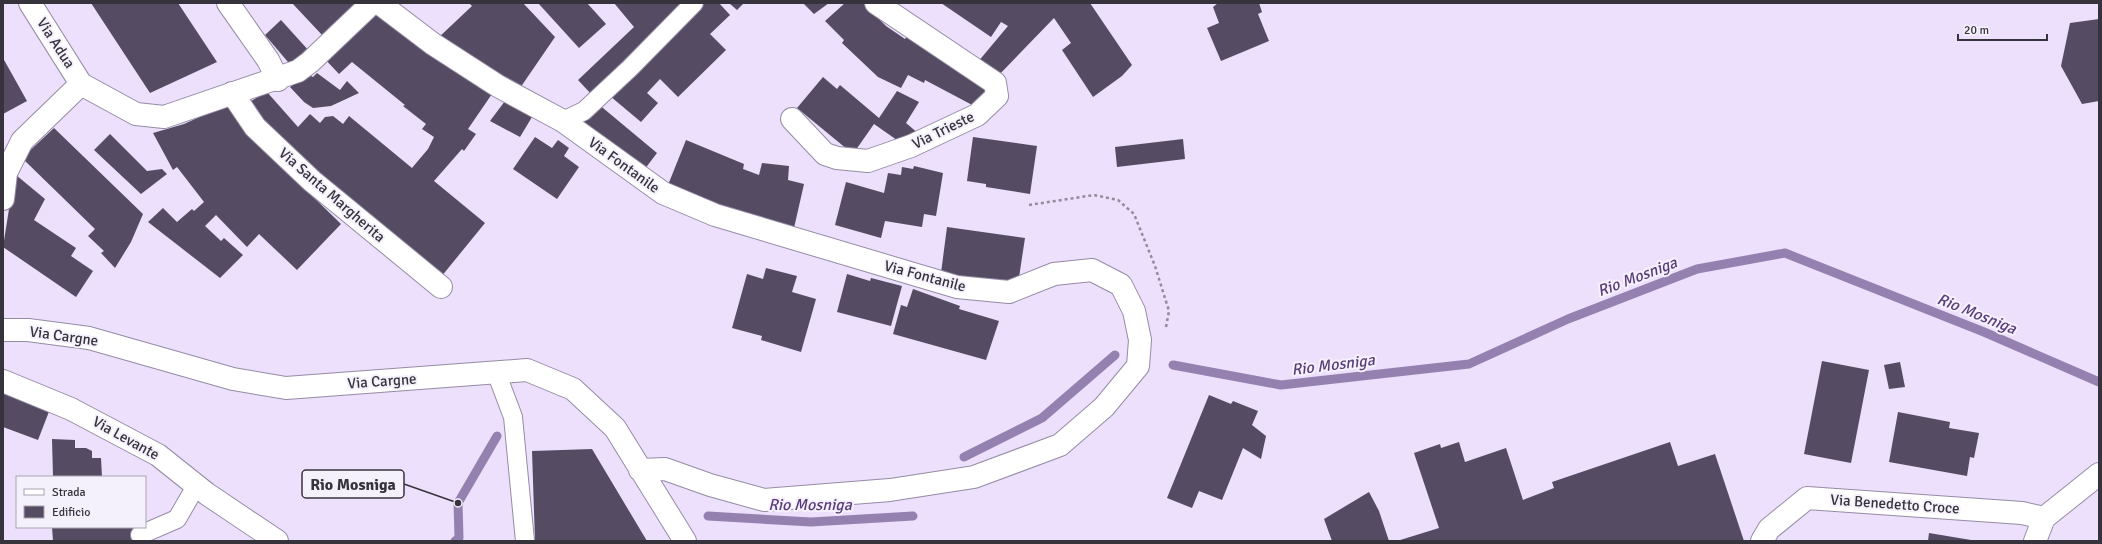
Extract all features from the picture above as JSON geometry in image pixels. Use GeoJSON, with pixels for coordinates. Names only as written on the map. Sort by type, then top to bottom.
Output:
{"type":"FeatureCollection","features":[{"type":"Feature","properties":{"kind":"street","name":"Via Adua"},"geometry":{"type":"LineString","coordinates":[[30,3],[81,84]]}},
{"type":"Feature","properties":{"kind":"street"},"geometry":{"type":"LineString","coordinates":[[228,3],[268,60],[278,80]]}},
{"type":"Feature","properties":{"kind":"street"},"geometry":{"type":"LineString","coordinates":[[3,199],[6,173],[22,141],[81,84],[136,114],[164,117],[232,93],[278,80],[298,71],[310,62],[372,3]]}},
{"type":"Feature","properties":{"kind":"street","name":"Via Fontanile"},"geometry":{"type":"LineString","coordinates":[[379,3],[433,44],[498,86],[563,121],[663,193],[715,215],[957,287],[1009,292],[1054,274],[1092,270],[1121,285],[1134,311],[1140,340],[1138,366],[1104,407],[1060,445],[974,477],[890,490],[764,500],[710,485],[665,469],[640,470]]}},
{"type":"Feature","properties":{"kind":"street","name":"Via Trieste"},"geometry":{"type":"LineString","coordinates":[[792,119],[825,154],[837,158],[868,161],[911,146],[977,115],[997,96],[995,83],[876,3]]}},
{"type":"Feature","properties":{"kind":"street","name":"Via Santa Margherita"},"geometry":{"type":"LineString","coordinates":[[232,93],[255,127],[301,170],[441,287]]}},
{"type":"Feature","properties":{"kind":"street","name":"Via Cargne"},"geometry":{"type":"LineString","coordinates":[[3,330],[28,330],[89,338],[233,379],[286,388],[528,370],[572,389],[615,428],[685,541]]}},
{"type":"Feature","properties":{"kind":"street","name":"Via Levante"},"geometry":{"type":"LineString","coordinates":[[3,382],[72,408],[158,455],[196,486],[277,541]]}},
{"type":"Feature","properties":{"kind":"street"},"geometry":{"type":"LineString","coordinates":[[2034,541],[2044,518],[2099,474]]}},
{"type":"Feature","properties":{"kind":"street","name":"Via Benedetto Croce"},"geometry":{"type":"LineString","coordinates":[[1762,541],[1769,530],[1806,498],[2022,513],[2044,518]]}},
{"type":"Feature","properties":{"kind":"lane"},"geometry":{"type":"LineString","coordinates":[[563,121],[584,111],[630,68],[694,3]]}},
{"type":"Feature","properties":{"kind":"lane"},"geometry":{"type":"LineString","coordinates":[[496,372],[513,417],[525,541]]}},
{"type":"Feature","properties":{"kind":"lane"},"geometry":{"type":"LineString","coordinates":[[140,535],[176,519],[196,486]]}},
{"type":"Feature","properties":{"kind":"building"},"geometry":{"type":"Polygon","coordinates":[[[91,3],[178,3],[217,62],[150,93],[91,3]]]}},
{"type":"Feature","properties":{"kind":"building"},"geometry":{"type":"Polygon","coordinates":[[[292,3],[360,3],[323,36],[292,3]]]}},
{"type":"Feature","properties":{"kind":"building"},"geometry":{"type":"Polygon","coordinates":[[[469,3],[523,3],[555,37],[518,91],[437,39],[472,6],[469,3]]]}},
{"type":"Feature","properties":{"kind":"building"},"geometry":{"type":"Polygon","coordinates":[[[538,3],[587,3],[606,24],[579,48],[538,3]]]}},
{"type":"Feature","properties":{"kind":"building"},"geometry":{"type":"Polygon","coordinates":[[[614,3],[688,3],[593,96],[578,80],[634,27],[614,3]]]}},
{"type":"Feature","properties":{"kind":"building"},"geometry":{"type":"Polygon","coordinates":[[[701,3],[719,3],[730,15],[710,34],[726,50],[678,97],[660,79],[647,93],[658,103],[641,122],[610,96],[701,3]]]}},
{"type":"Feature","properties":{"kind":"building"},"geometry":{"type":"Polygon","coordinates":[[[729,3],[744,3],[737,10],[729,3]]]}},
{"type":"Feature","properties":{"kind":"building"},"geometry":{"type":"Polygon","coordinates":[[[803,3],[829,3],[814,14],[803,3]]]}},
{"type":"Feature","properties":{"kind":"building"},"geometry":{"type":"Polygon","coordinates":[[[845,3],[863,3],[886,26],[905,39],[911,32],[989,88],[976,107],[925,80],[924,83],[908,75],[901,88],[878,77],[842,43],[844,40],[825,21],[845,3]]]}},
{"type":"Feature","properties":{"kind":"building"},"geometry":{"type":"Polygon","coordinates":[[[941,3],[1090,3],[1132,65],[1122,76],[1093,97],[1062,50],[1071,43],[1054,18],[997,77],[977,63],[1008,26],[1001,22],[991,37],[941,3]]]}},
{"type":"Feature","properties":{"kind":"building"},"geometry":{"type":"Polygon","coordinates":[[[1218,3],[1259,3],[1262,12],[1258,14],[1269,41],[1221,61],[1207,28],[1219,23],[1213,7],[1218,3]]]}},
{"type":"Feature","properties":{"kind":"building"},"geometry":{"type":"Polygon","coordinates":[[[375,10],[494,91],[468,129],[476,134],[464,151],[462,149],[434,181],[485,223],[441,277],[299,157],[253,112],[251,101],[267,92],[298,127],[310,114],[320,123],[325,117],[333,116],[343,124],[349,116],[412,168],[428,149],[434,137],[422,129],[426,124],[352,62],[339,74],[323,57],[375,10]]]}},
{"type":"Feature","properties":{"kind":"building"},"geometry":{"type":"Polygon","coordinates":[[[2099,19],[2099,101],[2082,104],[2061,66],[2070,23],[2099,19]]]}},
{"type":"Feature","properties":{"kind":"building"},"geometry":{"type":"Polygon","coordinates":[[[281,20],[310,52],[299,63],[288,62],[265,35],[281,20]]]}},
{"type":"Feature","properties":{"kind":"building"},"geometry":{"type":"Polygon","coordinates":[[[3,58],[27,101],[3,114],[3,58]]]}},
{"type":"Feature","properties":{"kind":"building"},"geometry":{"type":"Polygon","coordinates":[[[317,73],[340,90],[347,81],[359,93],[331,106],[313,108],[304,102],[290,87],[307,74],[313,77],[317,73]]]}},
{"type":"Feature","properties":{"kind":"building"},"geometry":{"type":"Polygon","coordinates":[[[823,77],[837,89],[840,85],[879,118],[897,91],[919,102],[906,123],[919,134],[904,145],[874,124],[853,154],[797,108],[823,77]]]}},
{"type":"Feature","properties":{"kind":"building"},"geometry":{"type":"Polygon","coordinates":[[[508,97],[535,112],[520,137],[490,121],[508,97]]]}},
{"type":"Feature","properties":{"kind":"building"},"geometry":{"type":"Polygon","coordinates":[[[597,103],[657,153],[641,174],[580,124],[597,103]]]}},
{"type":"Feature","properties":{"kind":"building"},"geometry":{"type":"Polygon","coordinates":[[[226,105],[263,148],[341,224],[297,270],[259,234],[247,247],[216,215],[205,226],[221,241],[224,238],[243,255],[220,278],[148,222],[163,208],[177,222],[192,209],[194,211],[204,202],[177,167],[173,170],[153,133],[184,124],[226,105]]]}},
{"type":"Feature","properties":{"kind":"building"},"geometry":{"type":"Polygon","coordinates":[[[54,128],[143,214],[131,242],[115,268],[101,253],[104,251],[88,236],[95,229],[22,158],[54,128]]]}},
{"type":"Feature","properties":{"kind":"building"},"geometry":{"type":"Polygon","coordinates":[[[110,134],[147,171],[162,169],[167,174],[141,194],[94,150],[110,134]]]}},
{"type":"Feature","properties":{"kind":"building"},"geometry":{"type":"Polygon","coordinates":[[[535,137],[552,148],[558,140],[569,148],[564,156],[579,167],[557,199],[513,169],[535,137]]]}},
{"type":"Feature","properties":{"kind":"building"},"geometry":{"type":"Polygon","coordinates":[[[973,137],[1037,146],[1030,194],[986,187],[986,184],[967,181],[973,137]]]}},
{"type":"Feature","properties":{"kind":"building"},"geometry":{"type":"Polygon","coordinates":[[[1183,139],[1185,159],[1117,167],[1115,147],[1183,139]]]}},
{"type":"Feature","properties":{"kind":"building"},"geometry":{"type":"Polygon","coordinates":[[[686,140],[744,164],[743,169],[759,175],[762,163],[789,166],[788,180],[804,184],[794,228],[666,190],[686,140]]]}},
{"type":"Feature","properties":{"kind":"building"},"geometry":{"type":"Polygon","coordinates":[[[914,166],[943,173],[936,216],[924,214],[922,227],[885,221],[881,238],[835,225],[846,182],[884,193],[888,173],[901,175],[902,167],[913,169],[914,166]]]}},
{"type":"Feature","properties":{"kind":"building"},"geometry":{"type":"Polygon","coordinates":[[[16,175],[45,199],[34,220],[76,248],[71,256],[93,271],[76,297],[3,247],[9,209],[7,208],[16,175]]]}},
{"type":"Feature","properties":{"kind":"building"},"geometry":{"type":"Polygon","coordinates":[[[947,227],[1025,238],[1018,284],[941,273],[947,227]]]}},
{"type":"Feature","properties":{"kind":"building"},"geometry":{"type":"Polygon","coordinates":[[[766,268],[797,276],[792,292],[816,299],[801,352],[761,340],[762,336],[732,328],[747,274],[763,279],[766,268]]]}},
{"type":"Feature","properties":{"kind":"building"},"geometry":{"type":"Polygon","coordinates":[[[847,274],[870,281],[871,278],[902,286],[891,326],[837,312],[847,274]]]}},
{"type":"Feature","properties":{"kind":"building"},"geometry":{"type":"Polygon","coordinates":[[[913,289],[960,306],[959,309],[999,321],[986,360],[893,334],[901,305],[907,307],[913,289]]]}},
{"type":"Feature","properties":{"kind":"building"},"geometry":{"type":"Polygon","coordinates":[[[1822,361],[1869,370],[1851,463],[1804,454],[1822,361]]]}},
{"type":"Feature","properties":{"kind":"building"},"geometry":{"type":"Polygon","coordinates":[[[1900,362],[1905,387],[1889,389],[1884,365],[1900,362]]]}},
{"type":"Feature","properties":{"kind":"building"},"geometry":{"type":"Polygon","coordinates":[[[3,390],[50,409],[38,440],[3,427],[3,390]]]}},
{"type":"Feature","properties":{"kind":"building"},"geometry":{"type":"Polygon","coordinates":[[[1209,395],[1231,404],[1233,401],[1258,411],[1252,425],[1266,436],[1261,459],[1243,448],[1222,500],[1199,491],[1192,508],[1167,498],[1209,395]]]}},
{"type":"Feature","properties":{"kind":"building"},"geometry":{"type":"Polygon","coordinates":[[[1898,412],[1950,422],[1949,428],[1979,433],[1974,458],[1970,457],[1967,476],[1889,462],[1898,412]]]}},
{"type":"Feature","properties":{"kind":"building"},"geometry":{"type":"Polygon","coordinates":[[[52,439],[75,440],[75,448],[86,448],[92,451],[92,458],[101,458],[102,476],[53,476],[52,439]]]}},
{"type":"Feature","properties":{"kind":"building"},"geometry":{"type":"Polygon","coordinates":[[[1459,442],[1465,462],[1506,448],[1523,500],[1554,488],[1552,482],[1670,442],[1678,466],[1715,454],[1744,541],[1397,541],[1439,528],[1414,453],[1440,444],[1441,448],[1459,442]]]}},
{"type":"Feature","properties":{"kind":"building"},"geometry":{"type":"Polygon","coordinates":[[[592,449],[647,541],[535,541],[532,451],[592,449]]]}},
{"type":"Feature","properties":{"kind":"building"},"geometry":{"type":"Polygon","coordinates":[[[1369,492],[1379,511],[1389,541],[1332,541],[1324,519],[1369,492]]]}},
{"type":"Feature","properties":{"kind":"building"},"geometry":{"type":"Polygon","coordinates":[[[52,528],[135,528],[137,541],[53,541],[52,528]]]}},
{"type":"Feature","properties":{"kind":"building"},"geometry":{"type":"Polygon","coordinates":[[[1929,533],[1971,540],[1971,541],[1928,541],[1929,533]]]}},
{"type":"Feature","properties":{"kind":"waterway","name":"Rio Mosniga"},"geometry":{"type":"LineString","coordinates":[[1173,365],[1281,385],[1469,364],[1568,319],[1697,269],[1785,253],[1984,332],[2099,382]]}},
{"type":"Feature","properties":{"kind":"waterway","name":"Rio Mosniga"},"geometry":{"type":"LineString","coordinates":[[964,457],[1042,418],[1115,355]]}},
{"type":"Feature","properties":{"kind":"waterway","name":"Rio Mosniga"},"geometry":{"type":"LineString","coordinates":[[455,541],[459,538],[458,503],[497,436]]}},
{"type":"Feature","properties":{"kind":"waterway","name":"Rio Mosniga"},"geometry":{"type":"LineString","coordinates":[[708,516],[811,522],[913,516]]}},
{"type":"Feature","properties":{"kind":"place","name":"Rio Mosniga"},"geometry":{"type":"Point","coordinates":[458,503]}}]}
